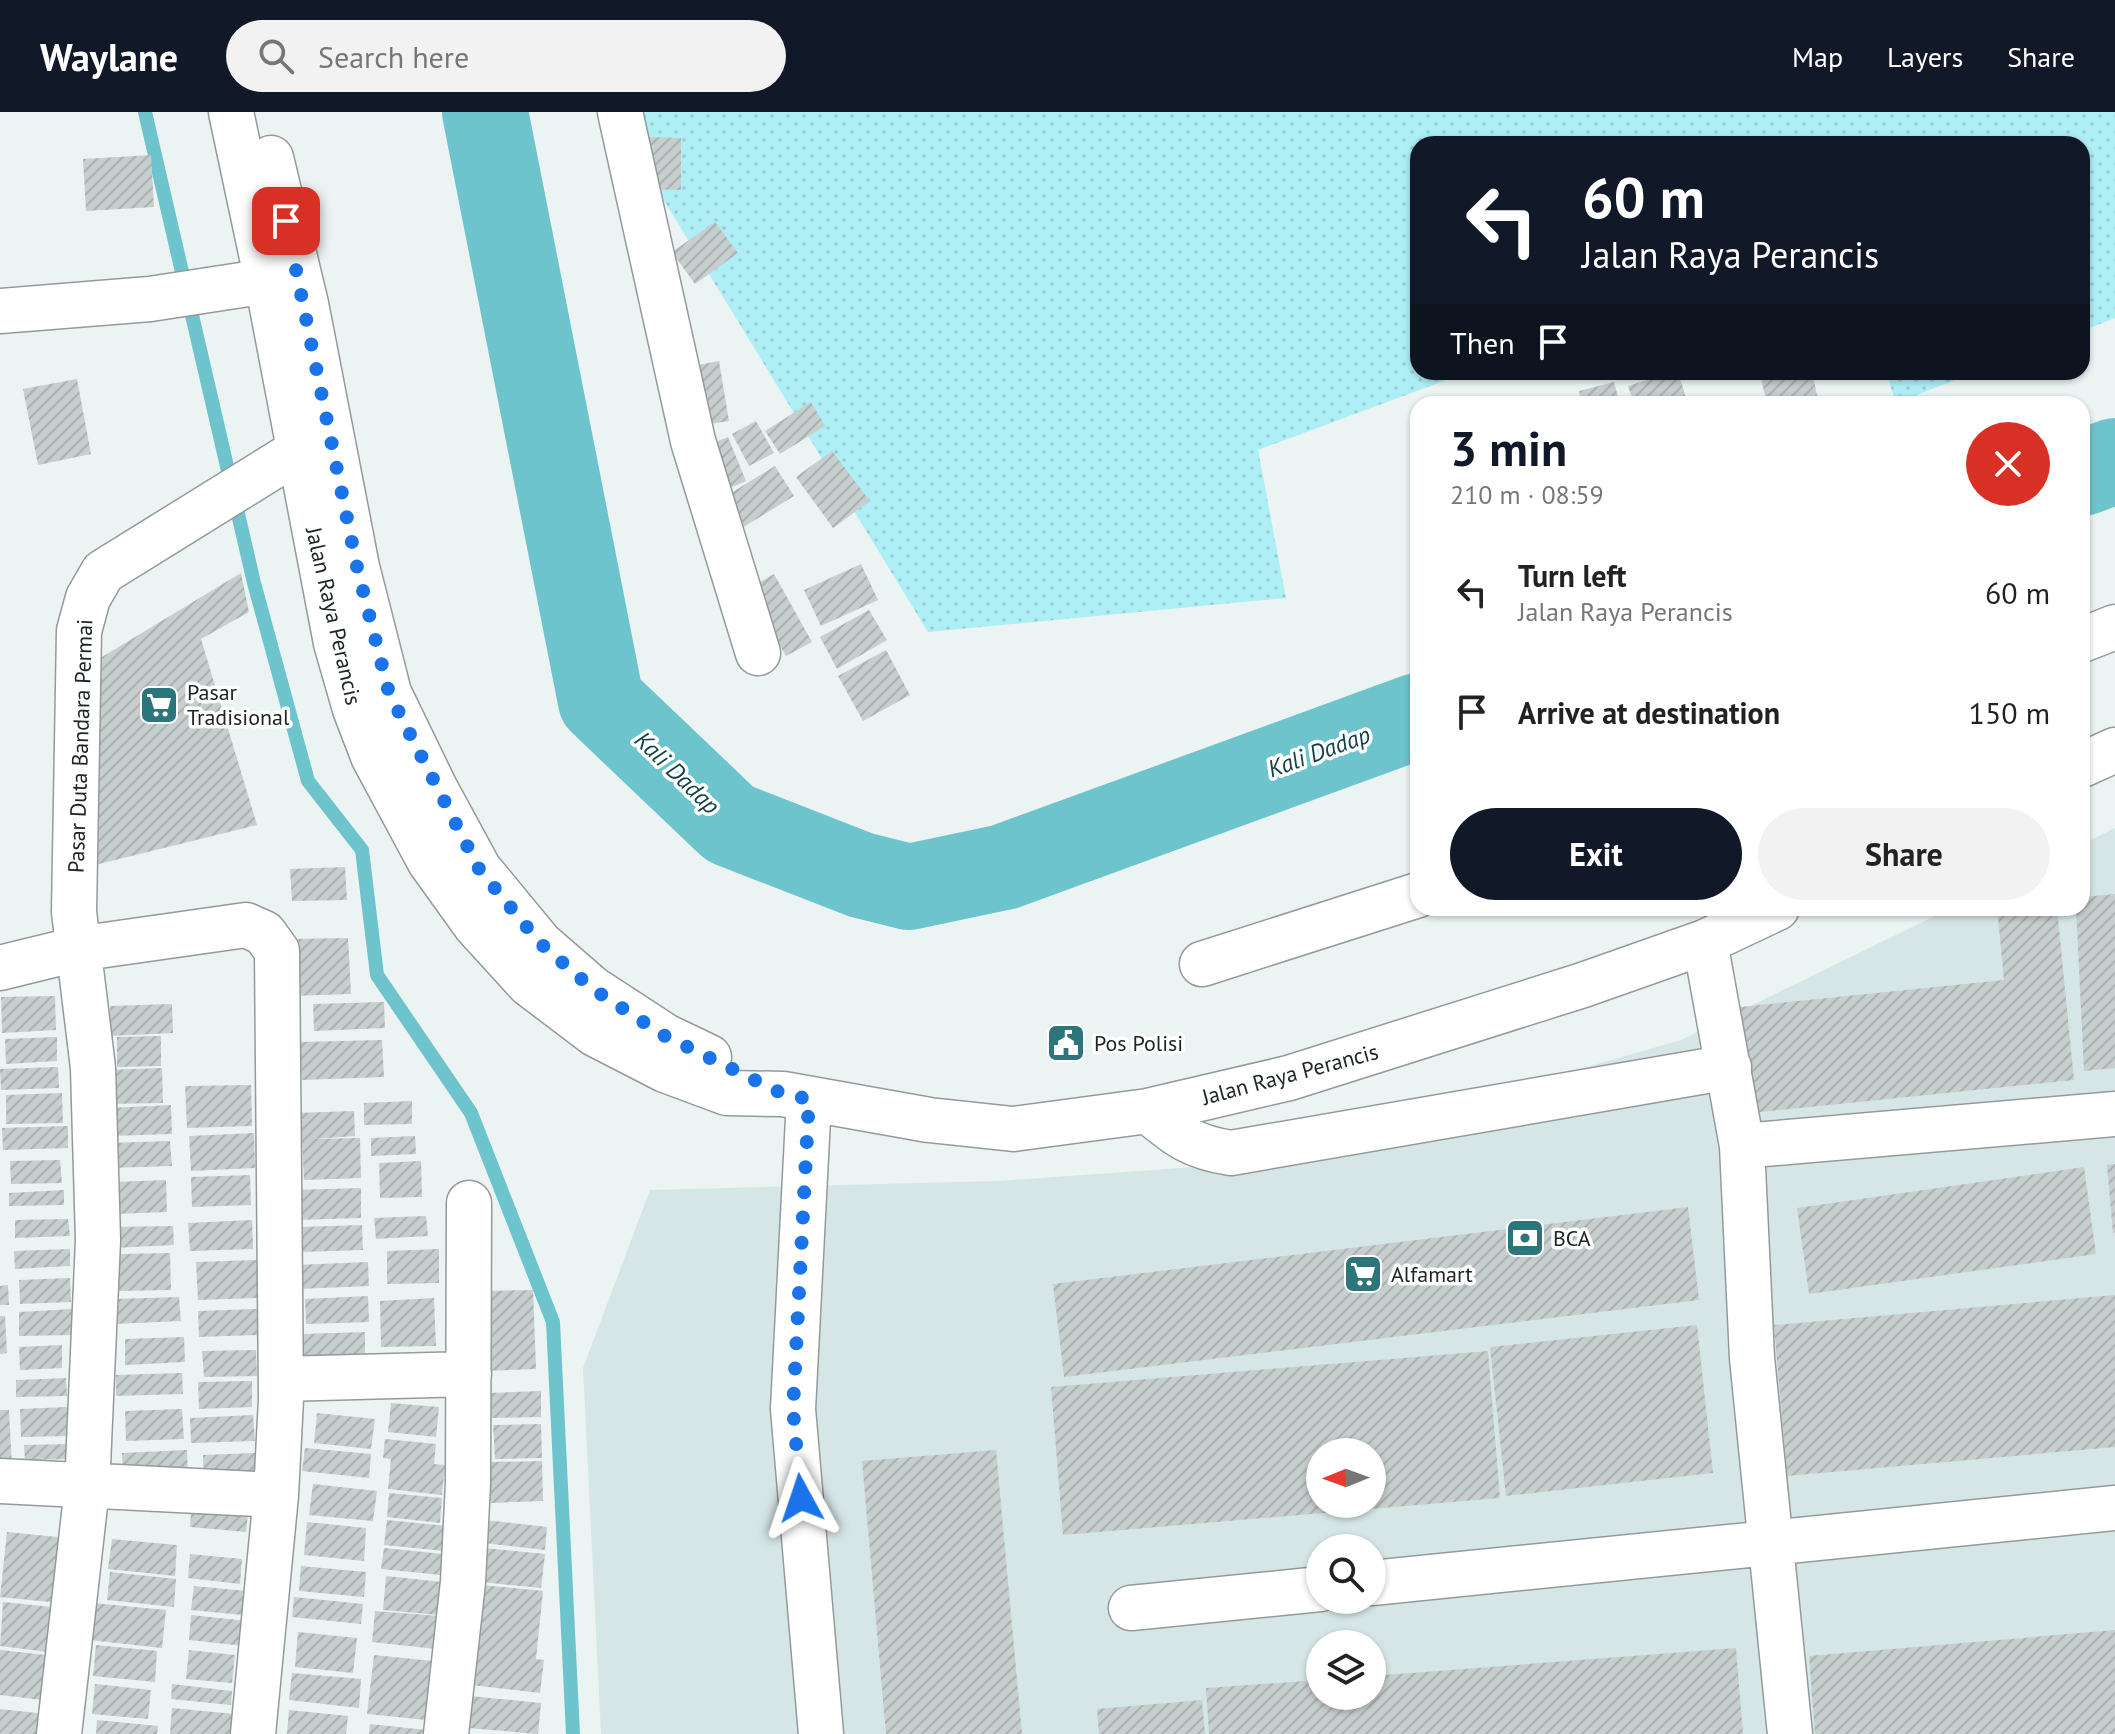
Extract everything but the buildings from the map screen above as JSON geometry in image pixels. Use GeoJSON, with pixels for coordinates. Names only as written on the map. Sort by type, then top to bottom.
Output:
{"type":"FeatureCollection","features":[{"type":"Feature","properties":{"kind":"street","name":"Jalan Raya Perancis"},"geometry":{"type":"LineString","coordinates":[[231,112],[267,281],[315,448],[357,567],[389,693],[479,869],[540,943],[593,989],[665,1036],[796,1097],[929,1120],[1013,1129],[1148,1111],[1335,1064],[1457,1027],[1705,942],[1760,916]]}},
{"type":"Feature","properties":{"kind":"street","name":"Jalan Raya Perancis"},"geometry":{"type":"LineString","coordinates":[[260,112],[306,304],[315,448]]}},
{"type":"Feature","properties":{"kind":"street"},"geometry":{"type":"LineString","coordinates":[[620,112],[693,441],[758,653]]}},
{"type":"Feature","properties":{"kind":"street"},"geometry":{"type":"LineString","coordinates":[[0,311],[150,299],[267,281]]}},
{"type":"Feature","properties":{"kind":"street","name":"Pasar Duta Bandara Permai"},"geometry":{"type":"LineString","coordinates":[[59,1734],[87,1488],[98,1240],[93,1068],[74,912],[79,631],[88,598],[103,572],[232,490],[315,448]]}},
{"type":"Feature","properties":{"kind":"street"},"geometry":{"type":"LineString","coordinates":[[2090,637],[2115,627]]}},
{"type":"Feature","properties":{"kind":"street"},"geometry":{"type":"LineString","coordinates":[[2090,761],[2115,750]]}},
{"type":"Feature","properties":{"kind":"street"},"geometry":{"type":"LineString","coordinates":[[1202,964],[1410,898]]}},
{"type":"Feature","properties":{"kind":"street"},"geometry":{"type":"LineString","coordinates":[[0,968],[77,949],[246,925],[264,933],[277,951],[281,1379],[276,1495],[253,1734]]}},
{"type":"Feature","properties":{"kind":"street"},"geometry":{"type":"LineString","coordinates":[[1705,942],[1742,1146],[1752,1358],[1768,1544],[1790,1734]]}},
{"type":"Feature","properties":{"kind":"street"},"geometry":{"type":"LineString","coordinates":[[1148,1111],[1181,1139],[1201,1148],[1231,1153],[1729,1067]]}},
{"type":"Feature","properties":{"kind":"street"},"geometry":{"type":"LineString","coordinates":[[796,1097],[793,1409],[821,1734]]}},
{"type":"Feature","properties":{"kind":"street"},"geometry":{"type":"LineString","coordinates":[[1742,1146],[2115,1114]]}},
{"type":"Feature","properties":{"kind":"street"},"geometry":{"type":"LineString","coordinates":[[446,1734],[463,1582],[469,1374],[469,1203]]}},
{"type":"Feature","properties":{"kind":"street"},"geometry":{"type":"LineString","coordinates":[[281,1379],[469,1374]]}},
{"type":"Feature","properties":{"kind":"street"},"geometry":{"type":"LineString","coordinates":[[0,1481],[87,1488],[276,1495]]}},
{"type":"Feature","properties":{"kind":"street"},"geometry":{"type":"LineString","coordinates":[[1386,1582],[2115,1508]]}},
{"type":"Feature","properties":{"kind":"street"},"geometry":{"type":"LineString","coordinates":[[1131,1608],[1306,1590]]}},
{"type":"Feature","properties":{"kind":"shaded area"},"geometry":{"type":"Polygon","coordinates":[[[631,112],[2115,112],[2115,318],[2090,328],[2090,136],[1410,136],[1410,380],[1446,380],[1258,450],[1286,598],[928,632],[638,158],[631,112]]]}},
{"type":"Feature","properties":{"kind":"shaded area"},"geometry":{"type":"Polygon","coordinates":[[[1889,380],[1955,380],[1914,396],[1894,396],[1889,380]]]}},
{"type":"Feature","properties":{"kind":"shaded area"},"geometry":{"type":"Polygon","coordinates":[[[2115,828],[2115,1734],[601,1734],[583,1368],[650,1190],[997,1181],[1251,1163],[1681,1040],[1935,916],[2090,916],[2090,840],[2115,828]]]}},
{"type":"Feature","properties":{"kind":"waterway"},"geometry":{"type":"LineString","coordinates":[[145,112],[254,583],[308,781],[362,850],[377,975],[471,1113],[553,1322],[573,1734]]}},
{"type":"Feature","properties":{"kind":"waterway","name":"Kali Dadap"},"geometry":{"type":"LineString","coordinates":[[485,112],[601,701],[730,824],[861,875],[909,887],[1004,867],[1410,719]]}},
{"type":"Feature","properties":{"kind":"waterway","name":"Kali Dadap"},"geometry":{"type":"LineString","coordinates":[[2090,470],[2115,461]]}},
{"type":"Feature","properties":{"kind":"place","name":"Pasar Tradisional"},"geometry":{"type":"Point","coordinates":[159,705]}},
{"type":"Feature","properties":{"kind":"place","name":"Pos Polisi"},"geometry":{"type":"Point","coordinates":[1066,1043]}},
{"type":"Feature","properties":{"kind":"place","name":"BCA"},"geometry":{"type":"Point","coordinates":[1525,1238]}},
{"type":"Feature","properties":{"kind":"place","name":"Alfamart"},"geometry":{"type":"Point","coordinates":[1363,1274]}},
{"type":"Feature","properties":{"kind":"route"},"geometry":{"type":"LineString","coordinates":[[286,221],[306,304],[357,567],[389,693],[479,869],[540,943],[593,989],[665,1036],[783,1094],[809,1099],[793,1409],[801,1498]]}}]}
